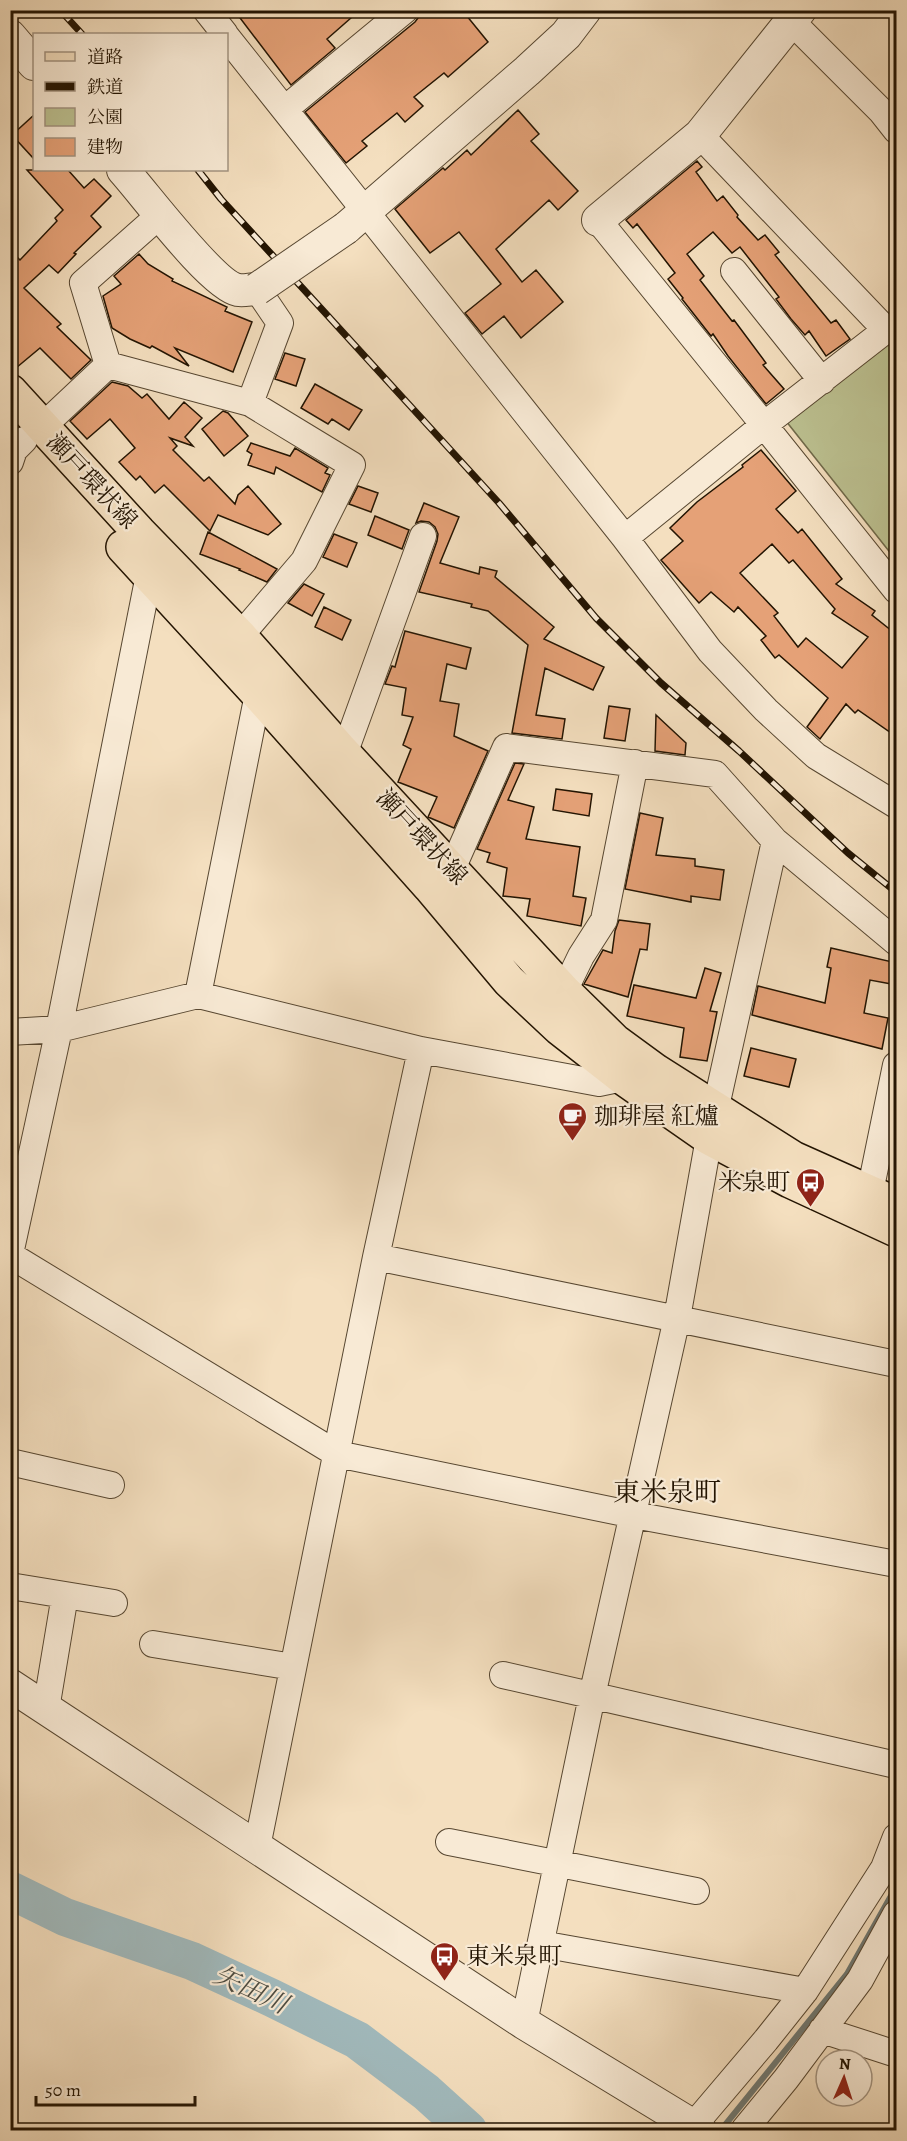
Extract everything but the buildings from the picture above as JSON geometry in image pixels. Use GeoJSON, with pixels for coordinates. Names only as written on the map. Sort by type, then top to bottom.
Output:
{"type":"FeatureCollection","features":[{"type":"Feature","properties":{"kind":"main road","name":"瀬戸環状線"},"geometry":{"type":"LineString","coordinates":[[10,391],[22,438],[258,694],[430,887],[509,981],[559,1028],[623,1078],[713,1124],[883,1198]]}},
{"type":"Feature","properties":{"kind":"main road","name":"瀬戸環状線"},"geometry":{"type":"LineString","coordinates":[[22,438],[140,532],[240,636],[344,754],[564,991],[615,1041],[656,1071],[713,1124],[790,1181],[897,1230]]}},
{"type":"Feature","properties":{"kind":"street"},"geometry":{"type":"LineString","coordinates":[[206,10],[224,33]]}},
{"type":"Feature","properties":{"kind":"street"},"geometry":{"type":"LineString","coordinates":[[285,109],[405,10]]}},
{"type":"Feature","properties":{"kind":"street"},"geometry":{"type":"LineString","coordinates":[[124,171],[166,223],[214,275],[237,290],[257,289],[356,220],[543,57],[566,35],[585,10]]}},
{"type":"Feature","properties":{"kind":"street"},"geometry":{"type":"LineString","coordinates":[[897,130],[796,16],[700,135],[598,220],[897,590]]}},
{"type":"Feature","properties":{"kind":"street"},"geometry":{"type":"LineString","coordinates":[[10,36],[33,63]]}},
{"type":"Feature","properties":{"kind":"street"},"geometry":{"type":"LineString","coordinates":[[228,38],[285,109],[356,220],[625,538],[710,651],[766,710],[816,756],[897,805]]}},
{"type":"Feature","properties":{"kind":"street"},"geometry":{"type":"LineString","coordinates":[[625,538],[764,425],[891,331],[700,135]]}},
{"type":"Feature","properties":{"kind":"street"},"geometry":{"type":"LineString","coordinates":[[108,365],[83,283],[161,214]]}},
{"type":"Feature","properties":{"kind":"street"},"geometry":{"type":"LineString","coordinates":[[734,271],[822,381]]}},
{"type":"Feature","properties":{"kind":"street"},"geometry":{"type":"LineString","coordinates":[[250,403],[280,323],[257,289]]}},
{"type":"Feature","properties":{"kind":"street"},"geometry":{"type":"LineString","coordinates":[[108,365],[250,403],[352,465],[304,561],[240,636]]}},
{"type":"Feature","properties":{"kind":"street"},"geometry":{"type":"LineString","coordinates":[[22,438],[108,365]]}},
{"type":"Feature","properties":{"kind":"street"},"geometry":{"type":"LineString","coordinates":[[344,754],[423,536]]}},
{"type":"Feature","properties":{"kind":"street"},"geometry":{"type":"LineString","coordinates":[[149,575],[59,1029],[10,1254],[337,1454],[634,1515],[897,1564]]}},
{"type":"Feature","properties":{"kind":"street"},"geometry":{"type":"LineString","coordinates":[[198,995],[258,694]]}},
{"type":"Feature","properties":{"kind":"street"},"geometry":{"type":"LineString","coordinates":[[452,868],[506,747],[715,774],[775,841],[897,942]]}},
{"type":"Feature","properties":{"kind":"street"},"geometry":{"type":"LineString","coordinates":[[564,991],[604,920],[635,763]]}},
{"type":"Feature","properties":{"kind":"street"},"geometry":{"type":"LineString","coordinates":[[524,2022],[592,1696],[677,1318],[713,1124],[775,841]]}},
{"type":"Feature","properties":{"kind":"street"},"geometry":{"type":"LineString","coordinates":[[10,1032],[59,1029],[198,995],[421,1050],[599,1083],[623,1078]]}},
{"type":"Feature","properties":{"kind":"street"},"geometry":{"type":"LineString","coordinates":[[258,1847],[376,1257],[421,1050]]}},
{"type":"Feature","properties":{"kind":"street"},"geometry":{"type":"LineString","coordinates":[[883,1198],[897,1065]]}},
{"type":"Feature","properties":{"kind":"street"},"geometry":{"type":"LineString","coordinates":[[376,1257],[897,1364]]}},
{"type":"Feature","properties":{"kind":"street"},"geometry":{"type":"LineString","coordinates":[[10,1462],[111,1485]]}},
{"type":"Feature","properties":{"kind":"street"},"geometry":{"type":"LineString","coordinates":[[10,1586],[114,1603]]}},
{"type":"Feature","properties":{"kind":"street"},"geometry":{"type":"LineString","coordinates":[[46,1709],[65,1595]]}},
{"type":"Feature","properties":{"kind":"street"},"geometry":{"type":"LineString","coordinates":[[153,1644],[293,1667]]}},
{"type":"Feature","properties":{"kind":"street"},"geometry":{"type":"LineString","coordinates":[[503,1676],[897,1765]]}},
{"type":"Feature","properties":{"kind":"street"},"geometry":{"type":"LineString","coordinates":[[10,1685],[524,2022],[697,2128],[805,1991],[884,1868],[897,1837]]}},
{"type":"Feature","properties":{"kind":"street"},"geometry":{"type":"LineString","coordinates":[[449,1842],[696,1891]]}},
{"type":"Feature","properties":{"kind":"street"},"geometry":{"type":"LineString","coordinates":[[744,2130],[888,1947],[897,1914]]}},
{"type":"Feature","properties":{"kind":"street"},"geometry":{"type":"LineString","coordinates":[[541,1944],[805,1991]]}},
{"type":"Feature","properties":{"kind":"street"},"geometry":{"type":"LineString","coordinates":[[822,2030],[897,2054]]}},
{"type":"Feature","properties":{"kind":"green space"},"geometry":{"type":"Polygon","coordinates":[[[896,333],[896,560],[786,421],[896,333]]]}},
{"type":"Feature","properties":{"kind":"waterway"},"geometry":{"type":"LineString","coordinates":[[721,2130],[847,1974],[896,1887]]}},
{"type":"Feature","properties":{"kind":"waterway","name":"矢田川"},"geometry":{"type":"LineString","coordinates":[[10,1890],[65,1917],[192,1961],[357,2040],[426,2092],[468,2130]]}},
{"type":"Feature","properties":{"kind":"railway"},"geometry":{"type":"LineString","coordinates":[[60,10],[81,33]]}},
{"type":"Feature","properties":{"kind":"railway"},"geometry":{"type":"LineString","coordinates":[[199,171],[221,199],[499,503],[596,618],[661,683],[739,751],[848,853],[896,892]]}},
{"type":"Feature","properties":{"kind":"place","name":"珈琲屋 紅爐"},"geometry":{"type":"Point","coordinates":[573,1142]}},
{"type":"Feature","properties":{"kind":"place","name":"米泉町"},"geometry":{"type":"Point","coordinates":[811,1208]}},
{"type":"Feature","properties":{"kind":"place","name":"東米泉町"},"geometry":{"type":"Point","coordinates":[445,1982]}},
{"type":"Feature","properties":{"kind":"district","name":"東米泉町"},"geometry":{"type":"Point","coordinates":[667,1492]}}]}
